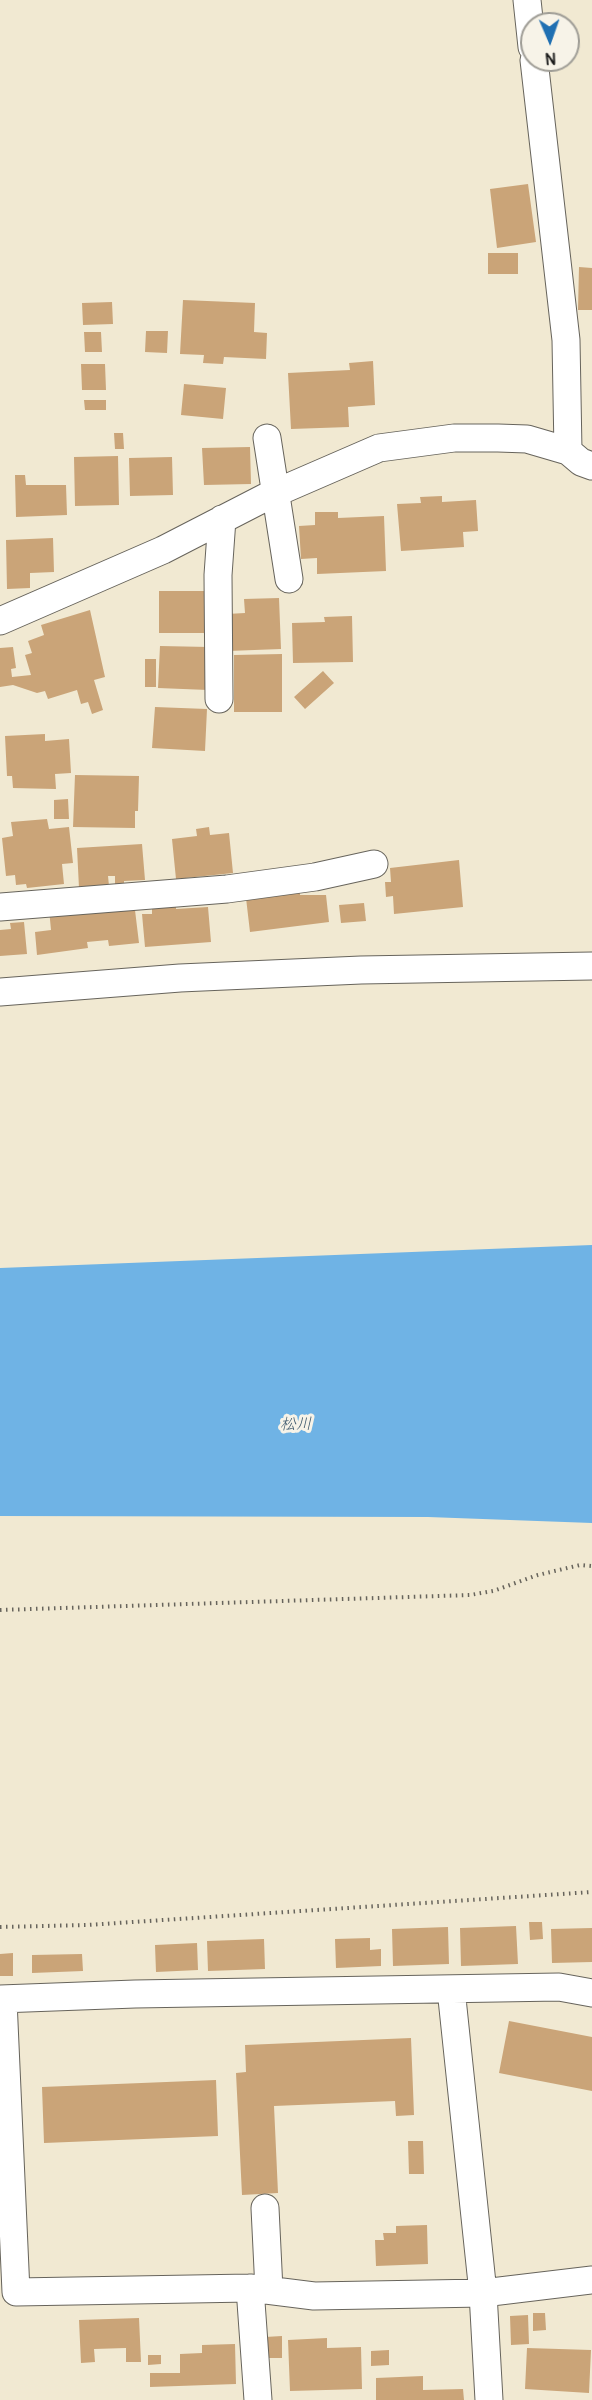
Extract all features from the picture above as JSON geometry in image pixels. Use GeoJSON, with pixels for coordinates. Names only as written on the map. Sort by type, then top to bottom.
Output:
{"type":"FeatureCollection","features":[{"type":"Feature","properties":{"kind":"street"},"geometry":{"type":"LineString","coordinates":[[535,72],[566,340],[568,451]]}},
{"type":"Feature","properties":{"kind":"street"},"geometry":{"type":"LineString","coordinates":[[267,438],[289,579]]}},
{"type":"Feature","properties":{"kind":"street"},"geometry":{"type":"LineString","coordinates":[[0,621],[163,550],[276,493],[379,448],[454,438],[527,439],[568,451],[581,462],[592,466]]}},
{"type":"Feature","properties":{"kind":"street"},"geometry":{"type":"LineString","coordinates":[[219,699],[218,575],[222,519]]}},
{"type":"Feature","properties":{"kind":"street"},"geometry":{"type":"LineString","coordinates":[[0,907],[227,889],[315,877],[374,864]]}},
{"type":"Feature","properties":{"kind":"street"},"geometry":{"type":"LineString","coordinates":[[0,992],[202,977],[361,970],[592,966]]}},
{"type":"Feature","properties":{"kind":"street"},"geometry":{"type":"LineString","coordinates":[[592,1993],[560,1987],[135,1994],[1,2000],[16,2292],[259,2289],[314,2296],[483,2293],[592,2280]]}},
{"type":"Feature","properties":{"kind":"street"},"geometry":{"type":"LineString","coordinates":[[451,1989],[483,2293],[489,2400]]}},
{"type":"Feature","properties":{"kind":"street"},"geometry":{"type":"LineString","coordinates":[[258,2400],[259,2289],[265,2208]]}},
{"type":"Feature","properties":{"kind":"path"},"geometry":{"type":"LineString","coordinates":[[0,1610],[470,1595],[493,1591],[538,1575],[580,1565],[592,1566]]}},
{"type":"Feature","properties":{"kind":"path"},"geometry":{"type":"LineString","coordinates":[[0,1927],[87,1925],[592,1892]]}},
{"type":"Feature","properties":{"kind":"water","name":"松川"},"geometry":{"type":"Polygon","coordinates":[[[592,1245],[592,1523],[428,1517],[0,1516],[0,1268],[592,1245]]]}},
{"type":"Feature","properties":{"kind":"building"},"geometry":{"type":"Polygon","coordinates":[[[528,184],[536,242],[497,248],[490,189],[528,184]]]}},
{"type":"Feature","properties":{"kind":"building"},"geometry":{"type":"Polygon","coordinates":[[[488,253],[518,253],[518,274],[488,274],[488,253]]]}},
{"type":"Feature","properties":{"kind":"building"},"geometry":{"type":"Polygon","coordinates":[[[579,267],[592,268],[592,310],[578,310],[579,267]]]}},
{"type":"Feature","properties":{"kind":"building"},"geometry":{"type":"Polygon","coordinates":[[[183,300],[255,303],[254,332],[267,333],[266,359],[224,357],[223,364],[203,363],[204,355],[180,354],[183,300]]]}},
{"type":"Feature","properties":{"kind":"building"},"geometry":{"type":"Polygon","coordinates":[[[112,302],[113,324],[83,325],[82,303],[112,302]]]}},
{"type":"Feature","properties":{"kind":"building"},"geometry":{"type":"Polygon","coordinates":[[[146,331],[168,331],[167,353],[145,352],[146,331]]]}},
{"type":"Feature","properties":{"kind":"building"},"geometry":{"type":"Polygon","coordinates":[[[84,332],[101,332],[102,352],[85,352],[84,332]]]}},
{"type":"Feature","properties":{"kind":"building"},"geometry":{"type":"Polygon","coordinates":[[[373,361],[375,405],[348,407],[349,427],[291,429],[288,373],[350,370],[349,363],[373,361]]]}},
{"type":"Feature","properties":{"kind":"building"},"geometry":{"type":"Polygon","coordinates":[[[81,364],[105,364],[106,390],[82,390],[81,364]]]}},
{"type":"Feature","properties":{"kind":"building"},"geometry":{"type":"Polygon","coordinates":[[[184,384],[226,388],[223,419],[181,415],[184,384]]]}},
{"type":"Feature","properties":{"kind":"building"},"geometry":{"type":"Polygon","coordinates":[[[84,400],[106,400],[106,410],[85,410],[84,400]]]}},
{"type":"Feature","properties":{"kind":"building"},"geometry":{"type":"Polygon","coordinates":[[[114,433],[123,433],[124,449],[115,449],[114,433]]]}},
{"type":"Feature","properties":{"kind":"building"},"geometry":{"type":"Polygon","coordinates":[[[250,447],[251,484],[204,485],[202,448],[250,447]]]}},
{"type":"Feature","properties":{"kind":"building"},"geometry":{"type":"Polygon","coordinates":[[[118,456],[119,505],[75,506],[74,457],[118,456]]]}},
{"type":"Feature","properties":{"kind":"building"},"geometry":{"type":"Polygon","coordinates":[[[172,457],[173,495],[130,496],[129,458],[172,457]]]}},
{"type":"Feature","properties":{"kind":"building"},"geometry":{"type":"Polygon","coordinates":[[[15,475],[25,475],[26,485],[66,485],[67,515],[16,517],[15,475]]]}},
{"type":"Feature","properties":{"kind":"building"},"geometry":{"type":"Polygon","coordinates":[[[442,496],[442,502],[476,500],[478,531],[463,532],[464,547],[401,551],[397,504],[421,503],[420,497],[442,496]]]}},
{"type":"Feature","properties":{"kind":"building"},"geometry":{"type":"Polygon","coordinates":[[[315,512],[338,512],[338,518],[384,516],[386,571],[317,574],[317,558],[301,559],[299,526],[315,525],[315,512]]]}},
{"type":"Feature","properties":{"kind":"building"},"geometry":{"type":"Polygon","coordinates":[[[53,538],[54,572],[30,573],[30,588],[7,589],[6,540],[53,538]]]}},
{"type":"Feature","properties":{"kind":"building"},"geometry":{"type":"Polygon","coordinates":[[[159,591],[204,591],[204,633],[159,633],[159,591]]]}},
{"type":"Feature","properties":{"kind":"building"},"geometry":{"type":"Polygon","coordinates":[[[279,598],[281,649],[228,651],[227,614],[245,613],[244,599],[279,598]]]}},
{"type":"Feature","properties":{"kind":"building"},"geometry":{"type":"Polygon","coordinates":[[[90,610],[105,677],[94,680],[103,710],[92,714],[88,702],[81,704],[77,690],[48,699],[45,691],[37,693],[13,685],[0,687],[0,648],[13,647],[16,668],[11,669],[12,677],[31,675],[25,655],[32,653],[28,641],[44,635],[41,625],[90,610]]]}},
{"type":"Feature","properties":{"kind":"building"},"geometry":{"type":"Polygon","coordinates":[[[352,616],[353,662],[293,663],[292,623],[325,622],[324,617],[352,616]]]}},
{"type":"Feature","properties":{"kind":"building"},"geometry":{"type":"Polygon","coordinates":[[[160,646],[209,647],[208,690],[158,688],[160,646]]]}},
{"type":"Feature","properties":{"kind":"building"},"geometry":{"type":"Polygon","coordinates":[[[282,654],[282,712],[234,712],[234,655],[282,654]]]}},
{"type":"Feature","properties":{"kind":"building"},"geometry":{"type":"Polygon","coordinates":[[[145,659],[156,659],[156,687],[145,687],[145,659]]]}},
{"type":"Feature","properties":{"kind":"building"},"geometry":{"type":"Polygon","coordinates":[[[323,671],[334,683],[305,709],[294,697],[323,671]]]}},
{"type":"Feature","properties":{"kind":"building"},"geometry":{"type":"Polygon","coordinates":[[[155,707],[207,709],[205,751],[152,748],[155,707]]]}},
{"type":"Feature","properties":{"kind":"building"},"geometry":{"type":"Polygon","coordinates":[[[45,734],[45,741],[69,739],[71,773],[55,774],[56,789],[13,788],[12,776],[7,776],[5,736],[45,734]]]}},
{"type":"Feature","properties":{"kind":"building"},"geometry":{"type":"Polygon","coordinates":[[[75,775],[139,776],[135,828],[73,827],[75,775]]]}},
{"type":"Feature","properties":{"kind":"building"},"geometry":{"type":"Polygon","coordinates":[[[68,799],[69,819],[54,819],[54,800],[68,799]]]}},
{"type":"Feature","properties":{"kind":"building"},"geometry":{"type":"Polygon","coordinates":[[[47,819],[49,829],[69,827],[73,863],[62,864],[64,884],[27,888],[26,884],[16,885],[15,875],[6,876],[2,838],[13,836],[11,822],[47,819]]]}},
{"type":"Feature","properties":{"kind":"building"},"geometry":{"type":"Polygon","coordinates":[[[209,827],[210,835],[229,833],[233,873],[176,879],[172,839],[197,836],[196,829],[209,827]]]}},
{"type":"Feature","properties":{"kind":"building"},"geometry":{"type":"Polygon","coordinates":[[[142,844],[145,880],[124,881],[124,885],[115,885],[115,876],[108,876],[109,886],[79,888],[77,848],[142,844]]]}},
{"type":"Feature","properties":{"kind":"building"},"geometry":{"type":"Polygon","coordinates":[[[459,860],[463,907],[394,914],[393,896],[386,897],[385,882],[391,882],[390,868],[459,860]]]}},
{"type":"Feature","properties":{"kind":"building"},"geometry":{"type":"Polygon","coordinates":[[[300,892],[300,895],[326,895],[329,922],[250,932],[246,898],[300,892]]]}},
{"type":"Feature","properties":{"kind":"building"},"geometry":{"type":"Polygon","coordinates":[[[134,902],[139,943],[109,946],[108,940],[87,942],[88,948],[37,955],[35,932],[51,930],[49,909],[134,902]]]}},
{"type":"Feature","properties":{"kind":"building"},"geometry":{"type":"Polygon","coordinates":[[[364,903],[366,921],[341,923],[339,905],[364,903]]]}},
{"type":"Feature","properties":{"kind":"building"},"geometry":{"type":"Polygon","coordinates":[[[176,904],[176,909],[208,907],[211,942],[145,947],[142,914],[152,914],[152,906],[176,904]]]}},
{"type":"Feature","properties":{"kind":"building"},"geometry":{"type":"Polygon","coordinates":[[[24,922],[27,954],[0,956],[0,930],[11,929],[10,923],[24,922]]]}},
{"type":"Feature","properties":{"kind":"building"},"geometry":{"type":"Polygon","coordinates":[[[529,1922],[542,1922],[543,1939],[530,1940],[529,1922]]]}},
{"type":"Feature","properties":{"kind":"building"},"geometry":{"type":"Polygon","coordinates":[[[516,1926],[518,1964],[461,1966],[460,1928],[516,1926]]]}},
{"type":"Feature","properties":{"kind":"building"},"geometry":{"type":"Polygon","coordinates":[[[448,1927],[449,1964],[393,1966],[392,1929],[448,1927]]]}},
{"type":"Feature","properties":{"kind":"building"},"geometry":{"type":"Polygon","coordinates":[[[592,1928],[592,1962],[552,1963],[551,1929],[592,1928]]]}},
{"type":"Feature","properties":{"kind":"building"},"geometry":{"type":"Polygon","coordinates":[[[370,1938],[370,1950],[381,1949],[381,1966],[336,1968],[335,1939],[370,1938]]]}},
{"type":"Feature","properties":{"kind":"building"},"geometry":{"type":"Polygon","coordinates":[[[264,1939],[265,1969],[208,1971],[207,1941],[264,1939]]]}},
{"type":"Feature","properties":{"kind":"building"},"geometry":{"type":"Polygon","coordinates":[[[197,1943],[198,1970],[156,1972],[155,1945],[197,1943]]]}},
{"type":"Feature","properties":{"kind":"building"},"geometry":{"type":"Polygon","coordinates":[[[13,1953],[13,1976],[0,1976],[0,1954],[13,1953]]]}},
{"type":"Feature","properties":{"kind":"building"},"geometry":{"type":"Polygon","coordinates":[[[82,1954],[83,1971],[32,1973],[32,1955],[82,1954]]]}},
{"type":"Feature","properties":{"kind":"building"},"geometry":{"type":"Polygon","coordinates":[[[509,2021],[592,2037],[592,2091],[499,2073],[509,2021]]]}},
{"type":"Feature","properties":{"kind":"building"},"geometry":{"type":"Polygon","coordinates":[[[411,2038],[414,2115],[396,2116],[395,2101],[274,2106],[278,2193],[242,2195],[236,2073],[246,2072],[245,2045],[411,2038]]]}},
{"type":"Feature","properties":{"kind":"building"},"geometry":{"type":"Polygon","coordinates":[[[216,2080],[218,2136],[44,2143],[42,2087],[216,2080]]]}},
{"type":"Feature","properties":{"kind":"building"},"geometry":{"type":"Polygon","coordinates":[[[408,2141],[423,2141],[424,2174],[409,2174],[408,2141]]]}},
{"type":"Feature","properties":{"kind":"building"},"geometry":{"type":"Polygon","coordinates":[[[427,2225],[428,2264],[376,2266],[375,2240],[384,2240],[383,2233],[396,2233],[396,2226],[427,2225]]]}},
{"type":"Feature","properties":{"kind":"building"},"geometry":{"type":"Polygon","coordinates":[[[533,2313],[545,2313],[546,2330],[533,2331],[533,2313]]]}},
{"type":"Feature","properties":{"kind":"building"},"geometry":{"type":"Polygon","coordinates":[[[528,2315],[529,2344],[511,2345],[510,2316],[528,2315]]]}},
{"type":"Feature","properties":{"kind":"building"},"geometry":{"type":"Polygon","coordinates":[[[139,2318],[141,2362],[126,2362],[126,2348],[94,2349],[95,2362],[81,2363],[79,2320],[139,2318]]]}},
{"type":"Feature","properties":{"kind":"building"},"geometry":{"type":"Polygon","coordinates":[[[282,2336],[282,2358],[266,2358],[265,2337],[282,2336]]]}},
{"type":"Feature","properties":{"kind":"building"},"geometry":{"type":"Polygon","coordinates":[[[327,2338],[327,2348],[361,2347],[362,2389],[290,2391],[288,2340],[327,2338]]]}},
{"type":"Feature","properties":{"kind":"building"},"geometry":{"type":"Polygon","coordinates":[[[235,2344],[236,2384],[150,2387],[150,2373],[180,2373],[180,2354],[202,2353],[202,2345],[235,2344]]]}},
{"type":"Feature","properties":{"kind":"building"},"geometry":{"type":"Polygon","coordinates":[[[527,2348],[591,2350],[589,2393],[525,2389],[527,2348]]]}},
{"type":"Feature","properties":{"kind":"building"},"geometry":{"type":"Polygon","coordinates":[[[389,2350],[389,2365],[371,2366],[371,2351],[389,2350]]]}},
{"type":"Feature","properties":{"kind":"building"},"geometry":{"type":"Polygon","coordinates":[[[148,2355],[161,2355],[161,2364],[148,2365],[148,2355]]]}},
{"type":"Feature","properties":{"kind":"building"},"geometry":{"type":"Polygon","coordinates":[[[423,2376],[423,2390],[463,2389],[464,2400],[376,2400],[376,2378],[423,2376]]]}}]}
